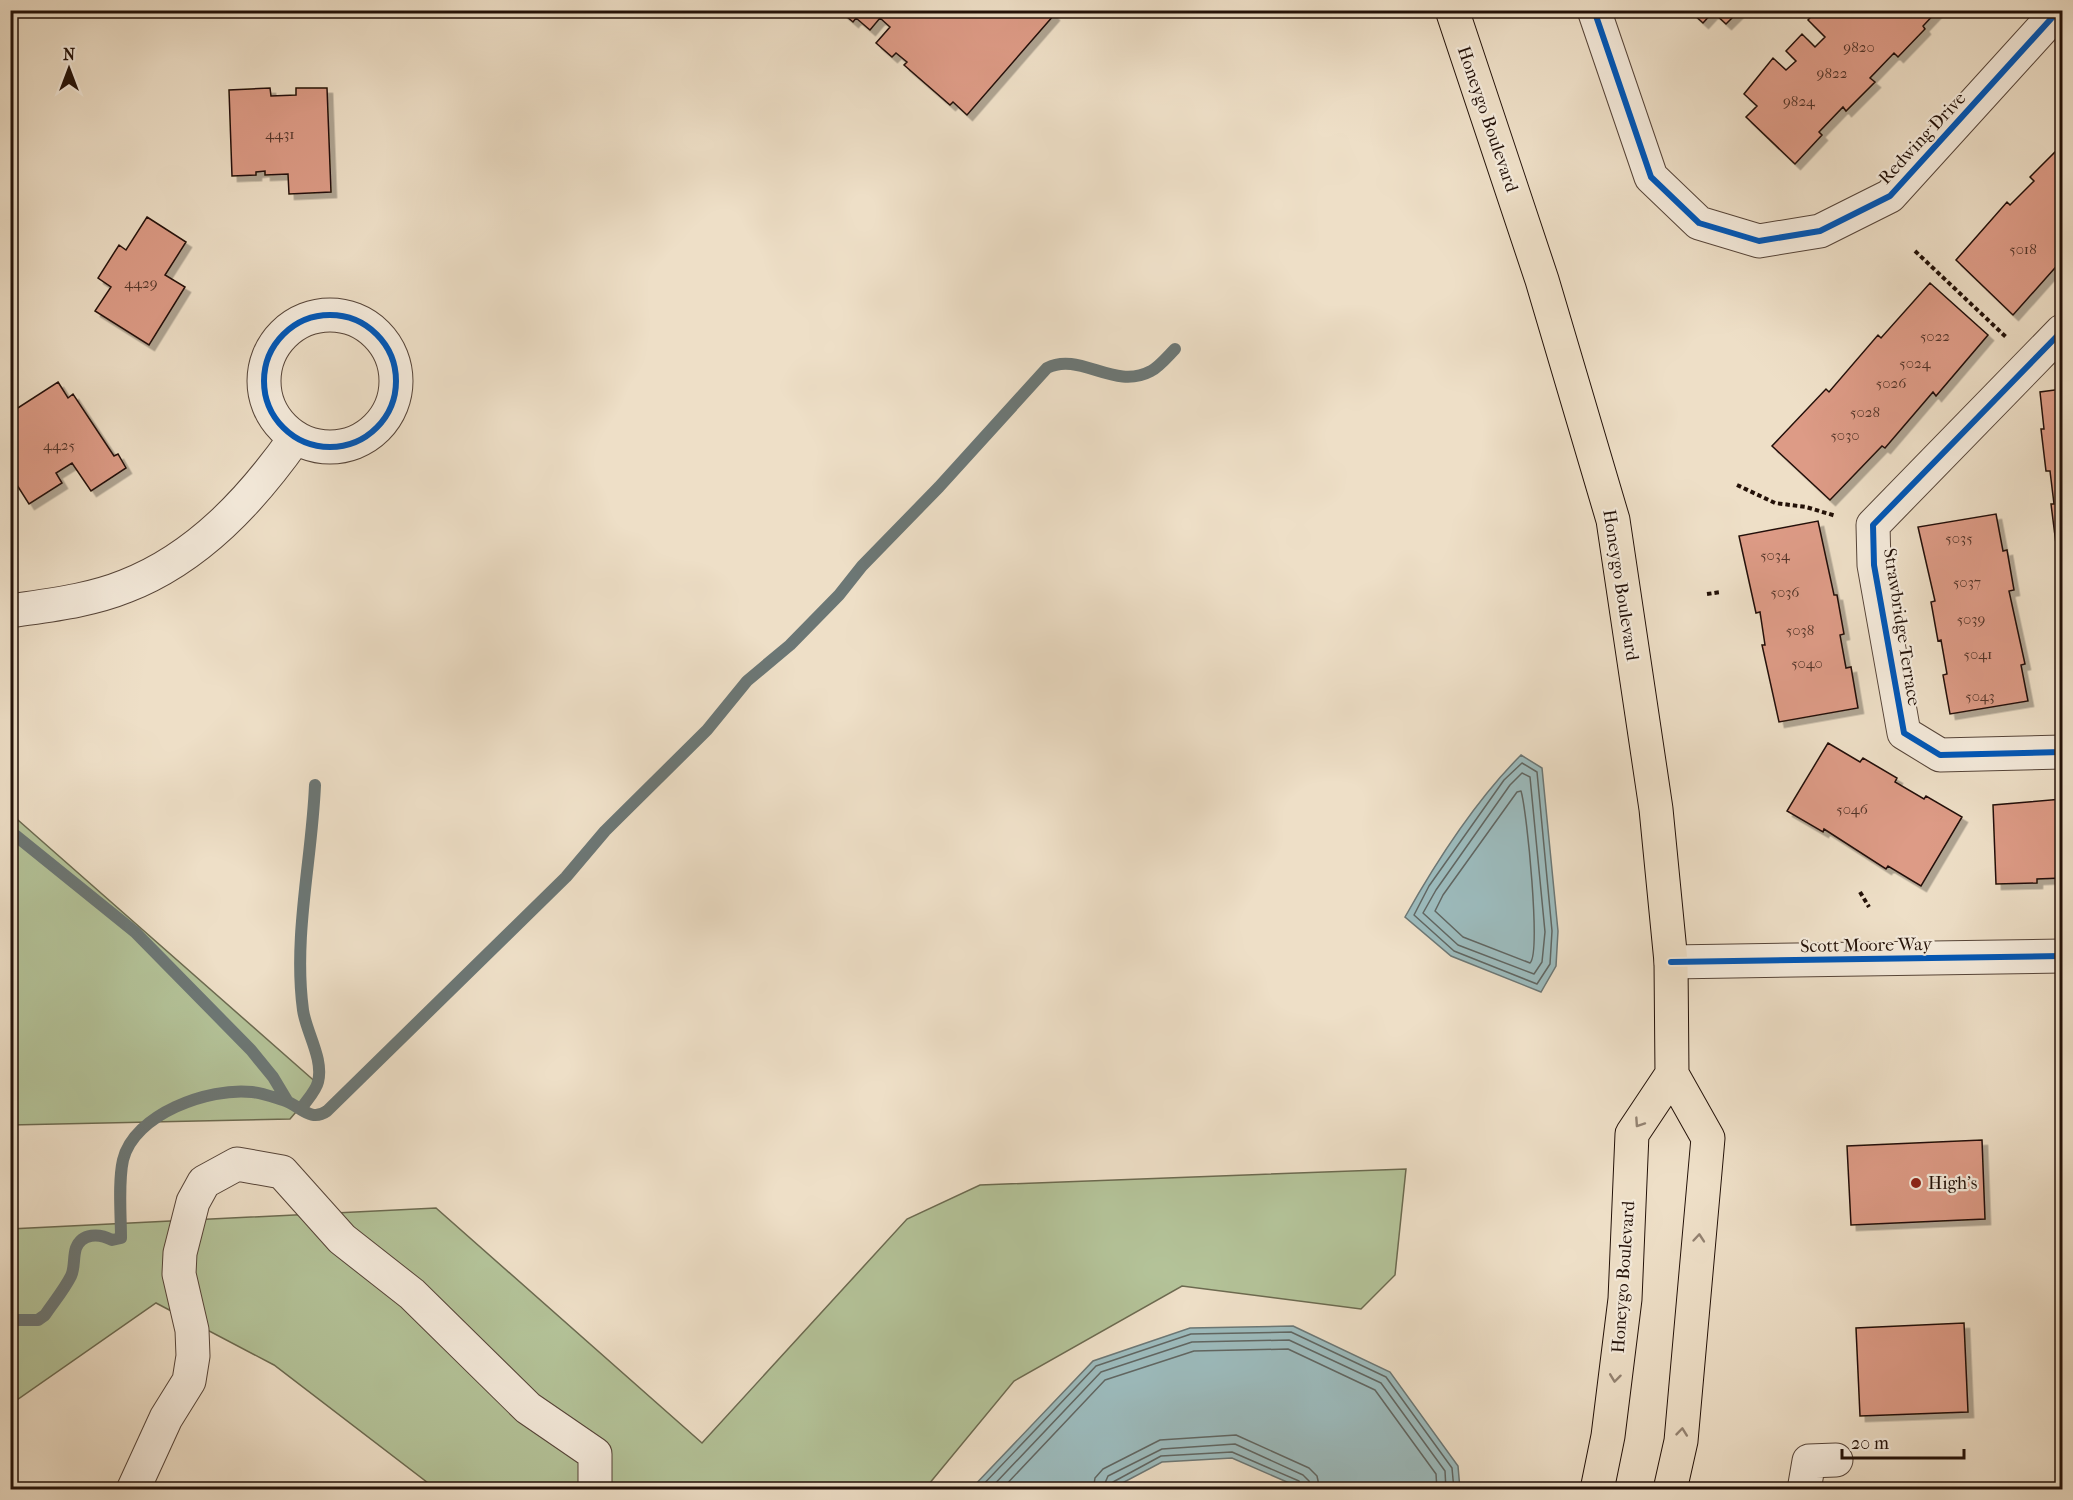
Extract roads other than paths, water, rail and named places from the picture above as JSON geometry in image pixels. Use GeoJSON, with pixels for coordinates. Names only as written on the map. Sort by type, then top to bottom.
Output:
{"type":"FeatureCollection","features":[{"type":"Feature","properties":{"kind":"main road","name":"Honeygo Boulevard"},"geometry":{"type":"LineString","coordinates":[[1452,10],[1542,280],[1613,520],[1656,809],[1671,962],[1672,1074],[1708,1138],[1681,1441],[1670,1490]]}},
{"type":"Feature","properties":{"kind":"main road","name":"Honeygo Boulevard"},"geometry":{"type":"LineString","coordinates":[[1597,1490],[1608,1436],[1625,1299],[1632,1134],[1672,1074]]}},
{"type":"Feature","properties":{"kind":"street","name":"Redwing Drive"},"geometry":{"type":"LineString","coordinates":[[1594,10],[1651,177],[1699,223],[1759,241],[1820,231],[1890,196],[2059,10]]}},
{"type":"Feature","properties":{"kind":"street"},"geometry":{"type":"LineString","coordinates":[[321,315],[344,316],[366,324],[383,339],[394,359],[398,382],[392,405],[380,425],[362,440],[340,446],[317,446],[295,438],[278,422],[267,402],[264,379],[268,356],[280,336],[299,322],[321,315]]}},
{"type":"Feature","properties":{"kind":"street","name":"Strawbridge Terrace"},"geometry":{"type":"LineString","coordinates":[[2062,331],[1873,525],[1873,535],[1874,565],[1904,733],[1940,755],[2062,752]]}},
{"type":"Feature","properties":{"kind":"street"},"geometry":{"type":"LineString","coordinates":[[10,610],[72,603],[116,590],[178,560],[226,520],[269,475],[295,438]]}},
{"type":"Feature","properties":{"kind":"street","name":"Scott Moore Way"},"geometry":{"type":"LineString","coordinates":[[1671,962],[2062,956]]}},
{"type":"Feature","properties":{"kind":"street"},"geometry":{"type":"LineString","coordinates":[[132,1490],[166,1419],[189,1381],[193,1356],[192,1330],[179,1274],[180,1253],[193,1202],[204,1182],[237,1164],[282,1172],[342,1239],[412,1294],[528,1408],[595,1454],[595,1490]]}},
{"type":"Feature","properties":{"kind":"street"},"geometry":{"type":"LineString","coordinates":[[1804,1490],[1809,1461],[1836,1460]]}},
{"type":"Feature","properties":{"kind":"water"},"geometry":{"type":"Polygon","coordinates":[[[1521,755],[1542,768],[1558,931],[1556,966],[1541,992],[1451,956],[1405,917],[1430,874],[1473,811],[1521,755]]]}},
{"type":"Feature","properties":{"kind":"water"},"geometry":{"type":"Polygon","coordinates":[[[1293,1326],[1390,1372],[1458,1466],[1460,1489],[1303,1489],[1232,1458],[1162,1462],[1111,1489],[971,1489],[1093,1361],[1190,1328],[1293,1326]]]}},
{"type":"Feature","properties":{"kind":"waterway"},"geometry":{"type":"LineString","coordinates":[[10,1320],[38,1320],[45,1315],[71,1276],[76,1248],[82,1239],[91,1236],[102,1236],[112,1240],[121,1238],[120,1188],[123,1160],[130,1144],[142,1129],[157,1117],[195,1099],[235,1092],[252,1092],[271,1096],[289,1102],[310,1114],[321,1114],[327,1111],[566,877],[605,831],[707,730],[747,681],[790,645],[839,595],[862,566],[939,487],[1047,368],[1059,364],[1072,364],[1124,377],[1137,376],[1154,369],[1175,349]]}},
{"type":"Feature","properties":{"kind":"waterway"},"geometry":{"type":"LineString","coordinates":[[301,1109],[315,1089],[319,1073],[317,1055],[303,1010],[300,954],[315,785]]}},
{"type":"Feature","properties":{"kind":"waterway"},"geometry":{"type":"LineString","coordinates":[[10,831],[135,932],[251,1050],[273,1077],[288,1102]]}},
{"type":"Feature","properties":{"kind":"place","name":"High's"},"geometry":{"type":"Point","coordinates":[1916,1183]}}]}
